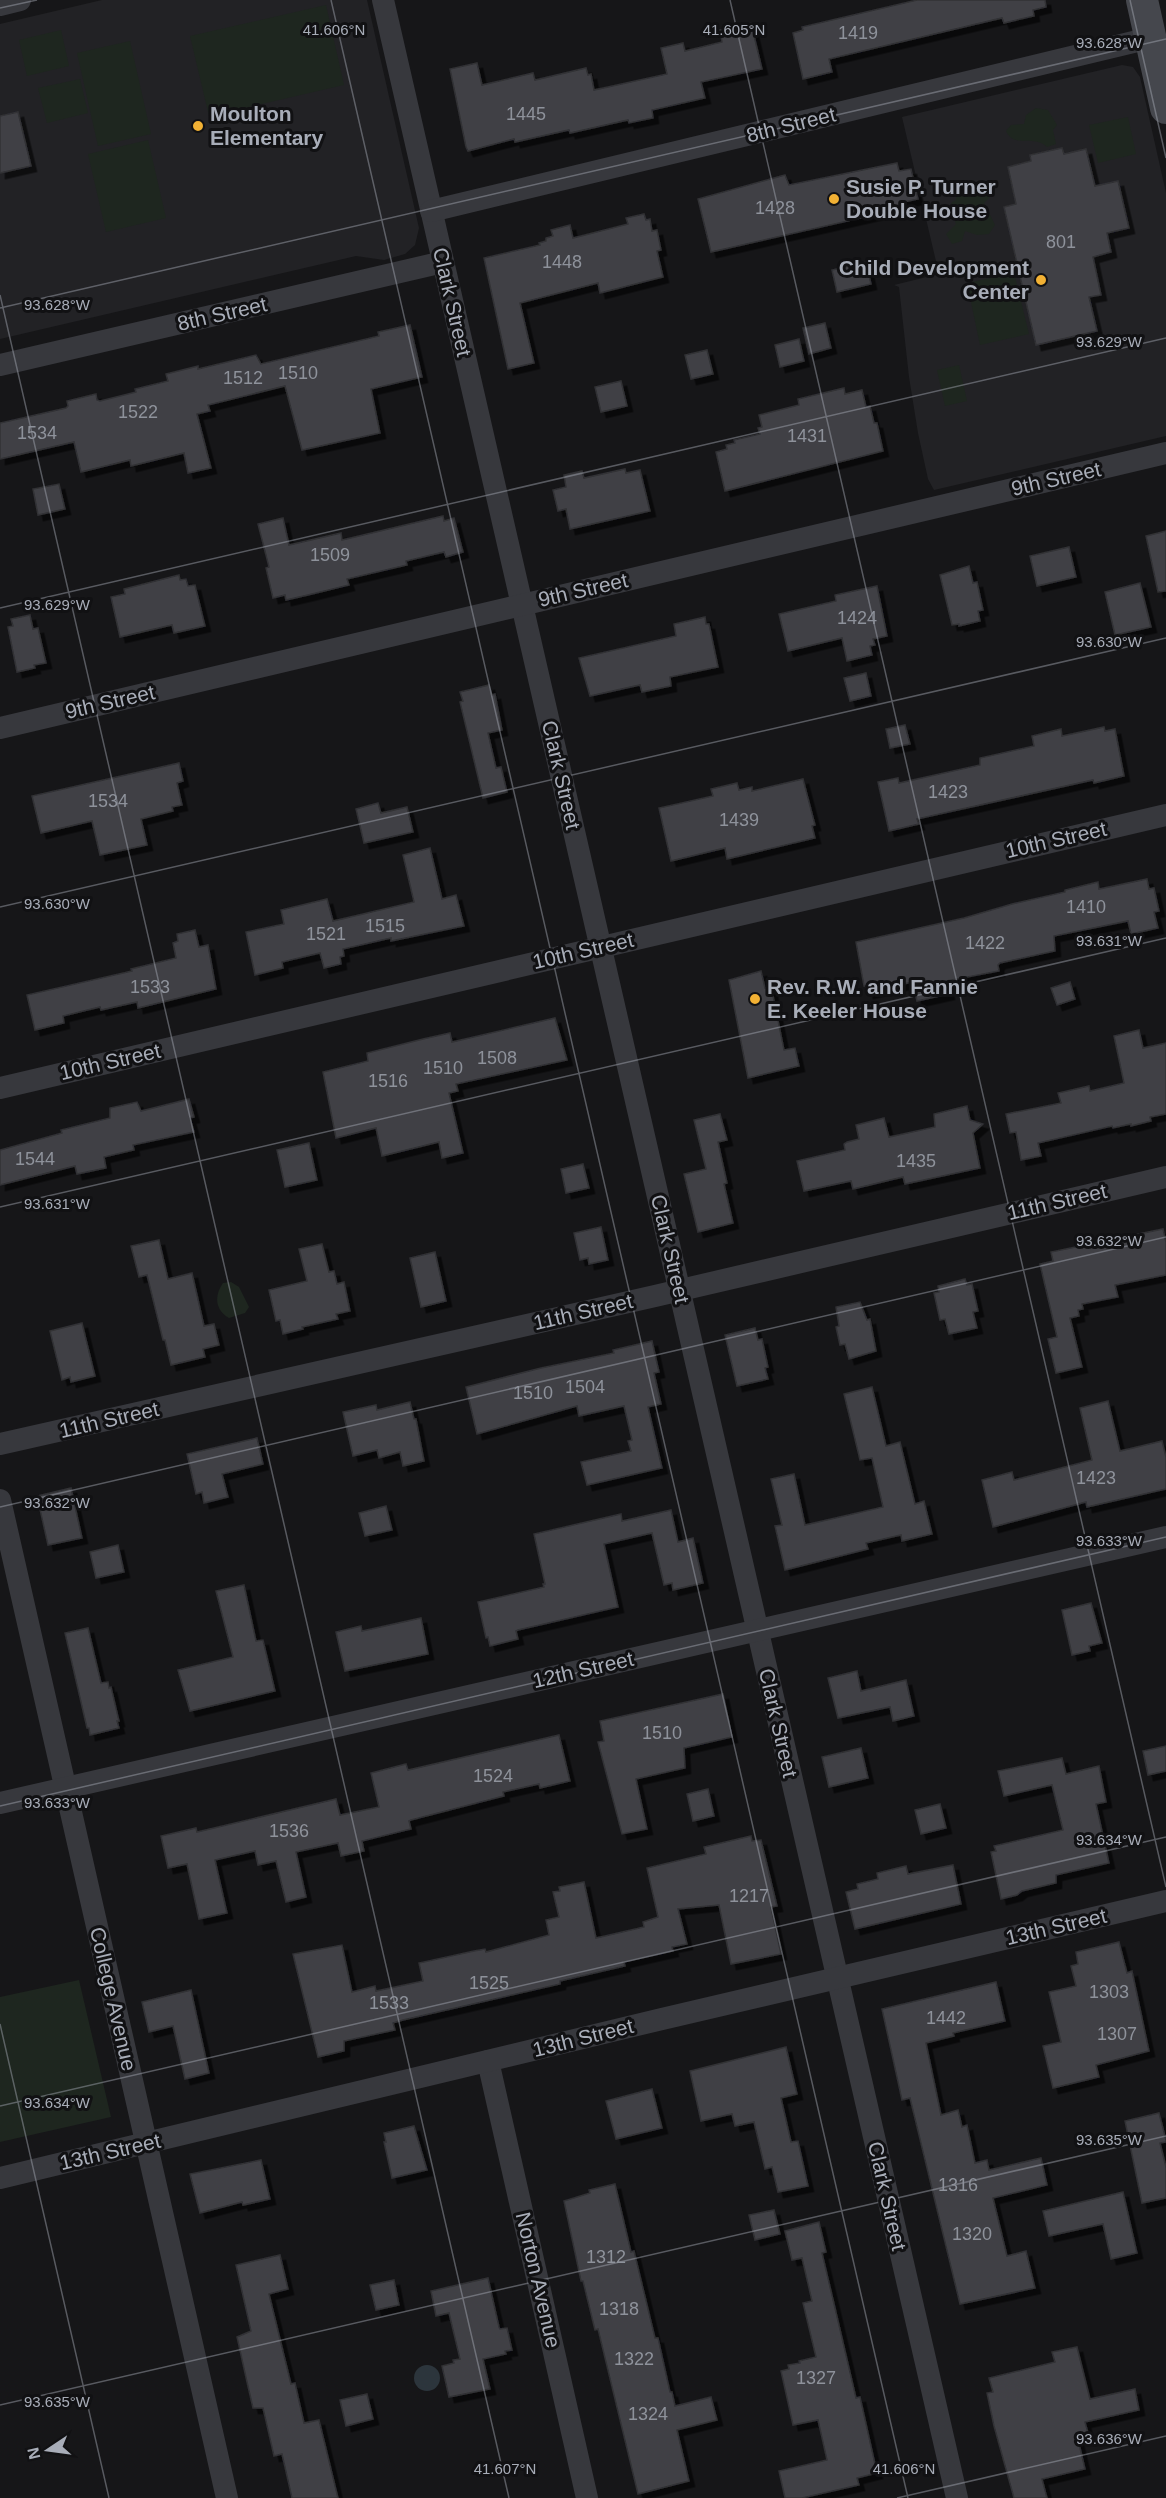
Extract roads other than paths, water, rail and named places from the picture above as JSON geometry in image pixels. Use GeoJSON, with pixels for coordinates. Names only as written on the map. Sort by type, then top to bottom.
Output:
{"type":"FeatureCollection","features":[{"type":"Feature","properties":{"kind":"street"},"geometry":{"type":"LineString","coordinates":[[0,5],[20,0]]}},
{"type":"Feature","properties":{"kind":"street","name":"Clark Street"},"geometry":{"type":"LineString","coordinates":[[383,0],[957,2498]]}},
{"type":"Feature","properties":{"kind":"street"},"geometry":{"type":"LineString","coordinates":[[1142,0],[1164,95]]}},
{"type":"Feature","properties":{"kind":"street","name":"8th Street"},"geometry":{"type":"LineString","coordinates":[[431,212],[1150,38]]}},
{"type":"Feature","properties":{"kind":"street","name":"8th Street"},"geometry":{"type":"LineString","coordinates":[[0,365],[443,262]]}},
{"type":"Feature","properties":{"kind":"street","name":"9th Street"},"geometry":{"type":"LineString","coordinates":[[0,728],[1166,453]]}},
{"type":"Feature","properties":{"kind":"street","name":"10th Street"},"geometry":{"type":"LineString","coordinates":[[0,1088],[1166,815]]}},
{"type":"Feature","properties":{"kind":"street","name":"11th Street"},"geometry":{"type":"LineString","coordinates":[[0,1444],[679,1291],[1166,1177]]}},
{"type":"Feature","properties":{"kind":"street","name":"College Avenue"},"geometry":{"type":"LineString","coordinates":[[0,1500],[227,2498]]}},
{"type":"Feature","properties":{"kind":"street","name":"12th Street"},"geometry":{"type":"LineString","coordinates":[[0,1803],[1166,1537]]}},
{"type":"Feature","properties":{"kind":"street","name":"13th Street"},"geometry":{"type":"LineString","coordinates":[[0,2178],[837,1977],[1166,1901]]}},
{"type":"Feature","properties":{"kind":"street","name":"Norton Avenue"},"geometry":{"type":"LineString","coordinates":[[488,2061],[587,2498]]}},
{"type":"Feature","properties":{"kind":"place","name":"Moulton Elementary"},"geometry":{"type":"Point","coordinates":[198,126]}},
{"type":"Feature","properties":{"kind":"place","name":"Susie P. Turner Double House"},"geometry":{"type":"Point","coordinates":[834,199]}},
{"type":"Feature","properties":{"kind":"place","name":"Child Development Center"},"geometry":{"type":"Point","coordinates":[1041,280]}},
{"type":"Feature","properties":{"kind":"place","name":"Rev. R.W. and Fannie E. Keeler House"},"geometry":{"type":"Point","coordinates":[755,999]}}]}
